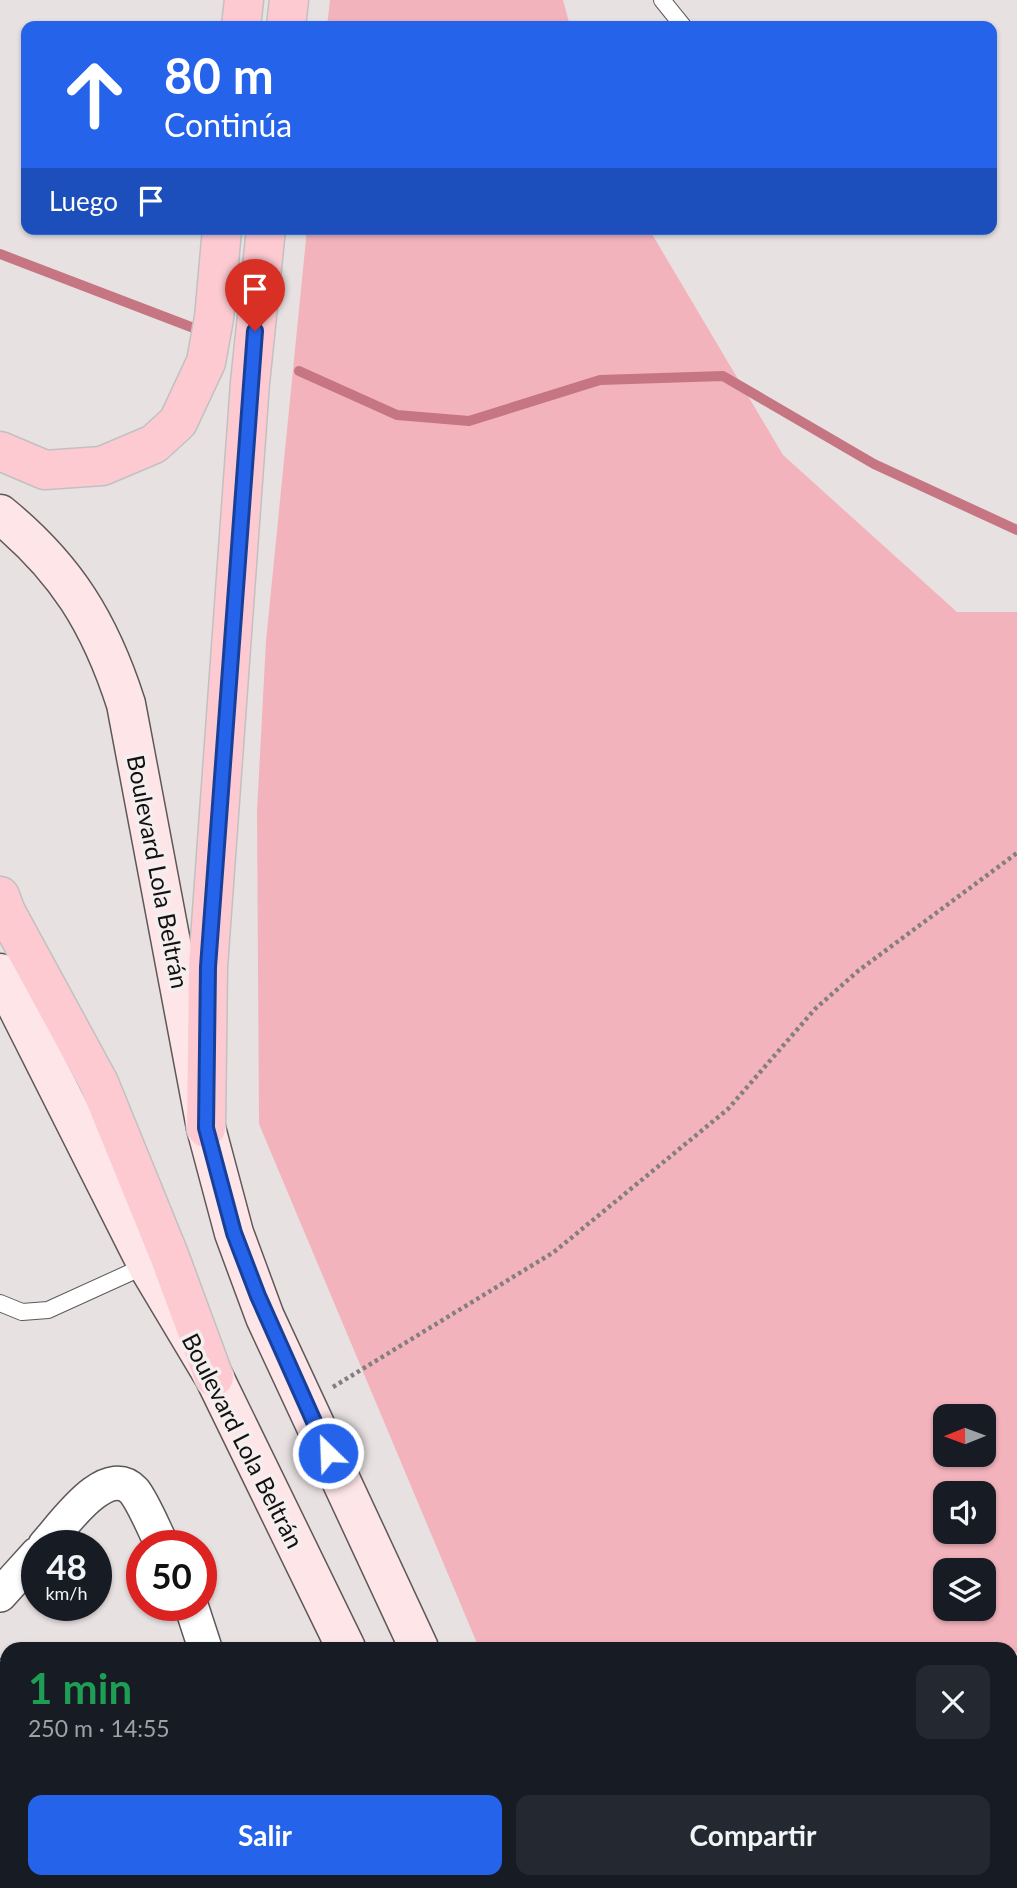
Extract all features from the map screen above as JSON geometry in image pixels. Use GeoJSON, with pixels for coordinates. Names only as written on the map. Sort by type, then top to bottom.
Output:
{"type":"FeatureCollection","features":[{"type":"Feature","properties":{"kind":"main road"},"geometry":{"type":"LineString","coordinates":[[242,21],[244,0]]}},
{"type":"Feature","properties":{"kind":"main road"},"geometry":{"type":"LineString","coordinates":[[287,21],[289,0]]}},
{"type":"Feature","properties":{"kind":"main road"},"geometry":{"type":"LineString","coordinates":[[0,451],[46,470],[102,466],[154,444],[178,422],[206,362],[214,318],[221,235]]}},
{"type":"Feature","properties":{"kind":"main road"},"geometry":{"type":"LineString","coordinates":[[206,1128],[208,967],[250,383],[264,235]]}},
{"type":"Feature","properties":{"kind":"main road","name":"Boulevard Lola Beltrán"},"geometry":{"type":"LineString","coordinates":[[0,513],[25,534],[85,606],[113,664],[126,704],[206,1128],[234,1233],[265,1317],[416,1642]]}},
{"type":"Feature","properties":{"kind":"main road"},"geometry":{"type":"LineString","coordinates":[[0,896],[6,912],[99,1083],[158,1260]]}},
{"type":"Feature","properties":{"kind":"main road"},"geometry":{"type":"LineString","coordinates":[[0,973],[158,1260]]}},
{"type":"Feature","properties":{"kind":"main road","name":"Boulevard Lola Beltrán"},"geometry":{"type":"LineString","coordinates":[[158,1260],[343,1642]]}},
{"type":"Feature","properties":{"kind":"street"},"geometry":{"type":"LineString","coordinates":[[59,1530],[94,1491],[108,1484],[122,1483],[134,1491],[154,1530]]}},
{"type":"Feature","properties":{"kind":"street"},"geometry":{"type":"LineString","coordinates":[[0,1595],[21,1572]]}},
{"type":"Feature","properties":{"kind":"street"},"geometry":{"type":"LineString","coordinates":[[196,1621],[203,1642]]}},
{"type":"Feature","properties":{"kind":"lane"},"geometry":{"type":"LineString","coordinates":[[662,0],[679,21]]}},
{"type":"Feature","properties":{"kind":"lane"},"geometry":{"type":"LineString","coordinates":[[0,1303],[22,1312],[48,1310],[158,1260]]}},
{"type":"Feature","properties":{"kind":"path"},"geometry":{"type":"LineString","coordinates":[[306,1404],[554,1252],[728,1109],[815,1009],[858,971],[1017,853]]}},
{"type":"Feature","properties":{"kind":"shaded area"},"geometry":{"type":"Polygon","coordinates":[[[330,0],[563,0],[569,21],[328,21],[330,0]]]}},
{"type":"Feature","properties":{"kind":"shaded area"},"geometry":{"type":"Polygon","coordinates":[[[306,235],[653,235],[783,455],[957,612],[1017,612],[1017,1642],[476,1642],[259,1124],[257,811],[266,641],[306,235]]]}},
{"type":"Feature","properties":{"kind":"waterway"},"geometry":{"type":"LineString","coordinates":[[0,254],[191,327]]}},
{"type":"Feature","properties":{"kind":"waterway"},"geometry":{"type":"LineString","coordinates":[[299,371],[397,415],[469,421],[600,380],[723,376],[874,464],[1017,530]]}},
{"type":"Feature","properties":{"kind":"route"},"geometry":{"type":"LineString","coordinates":[[255,331],[208,967],[206,1128],[234,1233],[265,1317],[328,1453]]}}]}
